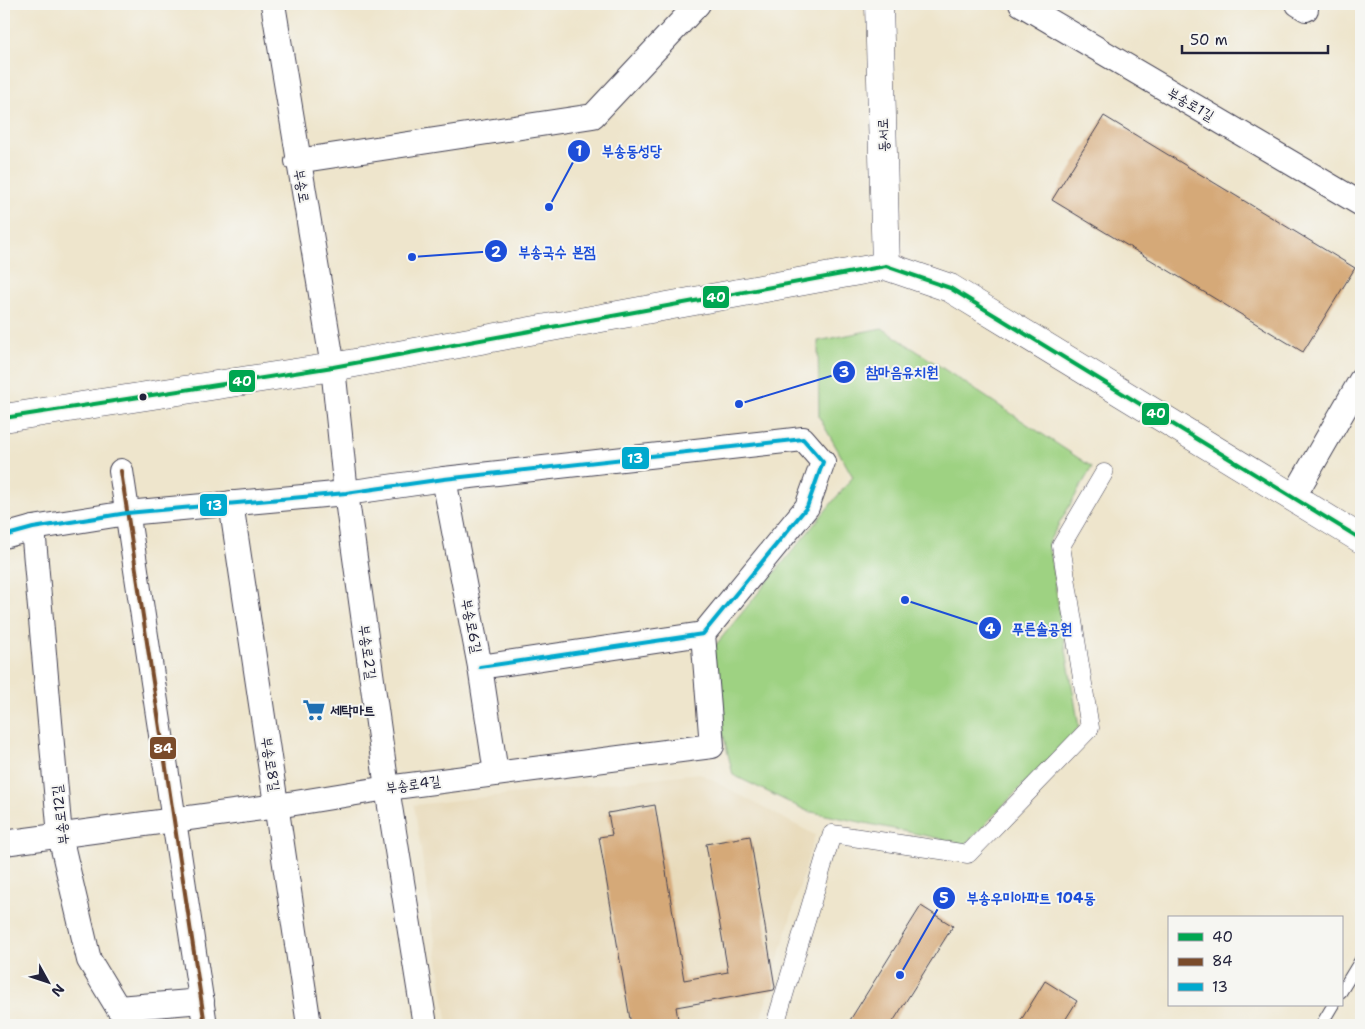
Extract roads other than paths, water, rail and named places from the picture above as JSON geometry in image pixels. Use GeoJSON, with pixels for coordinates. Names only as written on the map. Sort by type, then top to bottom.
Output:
{"type":"FeatureCollection","features":[{"type":"Feature","properties":{"kind":"street","name":"부송로"},"geometry":{"type":"LineString","coordinates":[[273,4],[297,161],[333,367]]}},
{"type":"Feature","properties":{"kind":"street"},"geometry":{"type":"LineString","coordinates":[[297,161],[593,116],[698,4]]}},
{"type":"Feature","properties":{"kind":"street","name":"동서로"},"geometry":{"type":"LineString","coordinates":[[879,4],[886,266]]}},
{"type":"Feature","properties":{"kind":"street","name":"부송로1길"},"geometry":{"type":"LineString","coordinates":[[1021,4],[1361,204]]}},
{"type":"Feature","properties":{"kind":"street"},"geometry":{"type":"LineString","coordinates":[[4,418],[333,367],[886,266],[950,288],[1361,539]]}},
{"type":"Feature","properties":{"kind":"street","name":"부송로2길"},"geometry":{"type":"LineString","coordinates":[[333,367],[346,493],[387,788],[425,1025]]}},
{"type":"Feature","properties":{"kind":"street"},"geometry":{"type":"LineString","coordinates":[[1292,498],[1361,380]]}},
{"type":"Feature","properties":{"kind":"street"},"geometry":{"type":"LineString","coordinates":[[4,536],[33,528],[127,513],[346,493],[444,479],[804,439],[823,462],[807,507],[703,634],[480,667]]}},
{"type":"Feature","properties":{"kind":"street"},"geometry":{"type":"LineString","coordinates":[[121,471],[205,1025]]}},
{"type":"Feature","properties":{"kind":"street"},"geometry":{"type":"LineString","coordinates":[[775,1025],[832,834],[968,854],[1090,728],[1061,546],[1104,473]]}},
{"type":"Feature","properties":{"kind":"street","name":"부송로6길"},"geometry":{"type":"LineString","coordinates":[[444,479],[480,667],[496,773]]}},
{"type":"Feature","properties":{"kind":"street","name":"부송로8길"},"geometry":{"type":"LineString","coordinates":[[230,503],[309,1025]]}},
{"type":"Feature","properties":{"kind":"street","name":"부송로12길"},"geometry":{"type":"LineString","coordinates":[[33,528],[60,836],[89,960],[118,1008],[202,1001]]}},
{"type":"Feature","properties":{"kind":"street","name":"부송로4길"},"geometry":{"type":"LineString","coordinates":[[4,843],[277,806],[496,773],[712,746],[703,634]]}},
{"type":"Feature","properties":{"kind":"lane"},"geometry":{"type":"LineString","coordinates":[[1342,990],[1361,959]]}},
{"type":"Feature","properties":{"kind":"lane"},"geometry":{"type":"LineString","coordinates":[[1321,1025],[1332,1006]]}},
{"type":"Feature","properties":{"kind":"place","name":"부송동성당"},"geometry":{"type":"Point","coordinates":[549,207]}},
{"type":"Feature","properties":{"kind":"place","name":"부송국수 본점"},"geometry":{"type":"Point","coordinates":[412,257]}},
{"type":"Feature","properties":{"kind":"place","name":"참마음유치원"},"geometry":{"type":"Point","coordinates":[739,404]}},
{"type":"Feature","properties":{"kind":"place","name":"푸른솔공원"},"geometry":{"type":"Point","coordinates":[905,600]}},
{"type":"Feature","properties":{"kind":"place","name":"세탁마트"},"geometry":{"type":"Point","coordinates":[314,710]}},
{"type":"Feature","properties":{"kind":"place","name":"부송우미아파트 104동"},"geometry":{"type":"Point","coordinates":[900,975]}}]}
